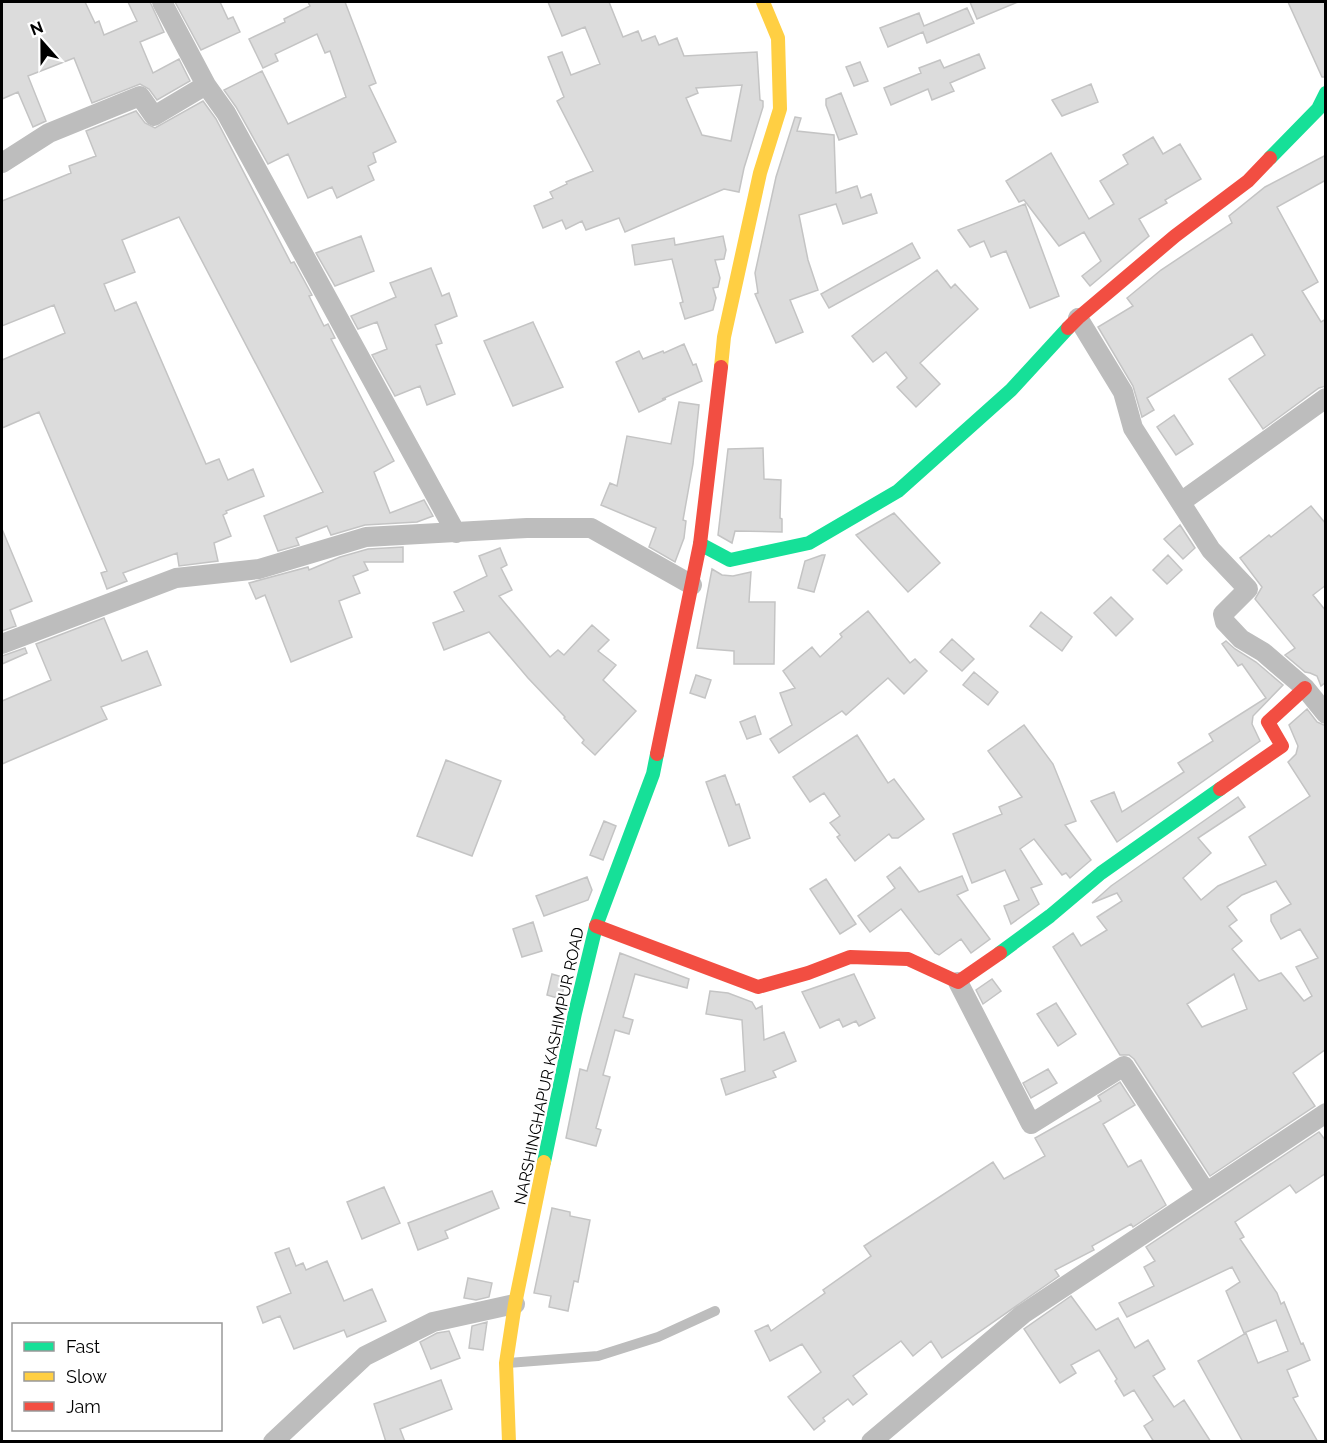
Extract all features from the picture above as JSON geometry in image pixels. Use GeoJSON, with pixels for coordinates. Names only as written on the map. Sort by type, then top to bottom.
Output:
{"type":"FeatureCollection","features":[{"type":"Feature","properties":{"kind":"street"},"geometry":{"type":"LineString","coordinates":[[162,2],[206,85],[226,113],[456,533]]}},
{"type":"Feature","properties":{"kind":"street","name":"NARSHINGHAPUR KASHIMPUR ROAD"},"geometry":{"type":"LineString","coordinates":[[509,1442],[506,1363],[515,1304],[575,1013],[596,926],[652,774],[700,544],[724,337],[760,173],[780,109],[778,38],[763,2]]}},
{"type":"Feature","properties":{"kind":"street"},"geometry":{"type":"LineString","coordinates":[[2,163],[49,133],[140,96],[154,116],[206,85]]}},
{"type":"Feature","properties":{"kind":"street"},"geometry":{"type":"LineString","coordinates":[[700,544],[730,560],[809,543],[898,491],[1011,390],[1078,318],[1175,236],[1248,181],[1318,109],[1326,93]]}},
{"type":"Feature","properties":{"kind":"street"},"geometry":{"type":"LineString","coordinates":[[1078,318],[1123,392],[1133,428],[1211,550],[1248,589],[1223,614],[1225,622],[1241,639],[1263,652],[1305,688],[1326,714]]}},
{"type":"Feature","properties":{"kind":"street"},"geometry":{"type":"LineString","coordinates":[[1181,502],[1326,398]]}},
{"type":"Feature","properties":{"kind":"street"},"geometry":{"type":"LineString","coordinates":[[2,644],[176,578],[259,569],[366,537],[527,528],[591,528],[692,585]]}},
{"type":"Feature","properties":{"kind":"street"},"geometry":{"type":"LineString","coordinates":[[958,982],[1035,929],[1101,873],[1282,746],[1268,722],[1305,688]]}},
{"type":"Feature","properties":{"kind":"street"},"geometry":{"type":"LineString","coordinates":[[596,926],[758,987],[850,957],[908,959],[958,982],[1031,1124],[1124,1066],[1206,1192]]}},
{"type":"Feature","properties":{"kind":"street"},"geometry":{"type":"LineString","coordinates":[[871,1442],[1023,1314],[1326,1113]]}},
{"type":"Feature","properties":{"kind":"street"},"geometry":{"type":"LineString","coordinates":[[273,1442],[365,1356],[433,1322],[515,1304]]}},
{"type":"Feature","properties":{"kind":"lane"},"geometry":{"type":"LineString","coordinates":[[506,1363],[598,1356],[658,1337],[715,1311]]}},
{"type":"Feature","properties":{"kind":"building"},"geometry":{"type":"Polygon","coordinates":[[[2,2],[85,2],[95,23],[99,21],[104,35],[137,21],[128,2],[150,2],[164,32],[140,42],[153,73],[179,59],[190,81],[157,100],[149,89],[140,84],[92,103],[74,58],[28,76],[46,121],[33,127],[18,92],[2,99],[2,2]]]}},
{"type":"Feature","properties":{"kind":"building"},"geometry":{"type":"Polygon","coordinates":[[[175,2],[220,2],[228,19],[233,17],[240,32],[201,50],[175,2]]]}},
{"type":"Feature","properties":{"kind":"building"},"geometry":{"type":"Polygon","coordinates":[[[308,2],[345,2],[376,83],[369,86],[396,142],[373,153],[376,162],[368,166],[374,180],[337,198],[332,187],[308,198],[288,154],[268,164],[224,90],[262,71],[288,124],[346,97],[330,51],[325,53],[317,34],[275,54],[278,61],[263,68],[249,39],[285,22],[284,19],[310,6],[308,2]]]}},
{"type":"Feature","properties":{"kind":"building"},"geometry":{"type":"Polygon","coordinates":[[[548,2],[609,2],[623,37],[638,31],[642,41],[655,36],[659,45],[677,38],[684,56],[757,52],[760,100],[763,101],[763,107],[739,192],[724,189],[625,232],[619,218],[586,230],[582,221],[566,229],[562,220],[543,228],[534,206],[553,198],[550,192],[567,184],[566,182],[593,171],[557,101],[564,97],[548,57],[562,52],[571,75],[600,64],[585,27],[562,36],[548,2]],[[742,85],[696,88],[698,93],[686,98],[702,135],[731,141],[742,85]]]}},
{"type":"Feature","properties":{"kind":"building"},"geometry":{"type":"Polygon","coordinates":[[[970,2],[1018,2],[977,19],[970,2]]]}},
{"type":"Feature","properties":{"kind":"building"},"geometry":{"type":"Polygon","coordinates":[[[1288,2],[1326,2],[1326,77],[1322,77],[1288,2]]]}},
{"type":"Feature","properties":{"kind":"building"},"geometry":{"type":"Polygon","coordinates":[[[967,8],[974,23],[927,43],[923,32],[888,47],[880,28],[919,13],[924,26],[967,8]]]}},
{"type":"Feature","properties":{"kind":"building"},"geometry":{"type":"Polygon","coordinates":[[[979,54],[985,68],[950,83],[954,91],[932,100],[928,89],[891,105],[884,88],[921,73],[919,68],[940,60],[944,68],[979,54]]]}},
{"type":"Feature","properties":{"kind":"building"},"geometry":{"type":"Polygon","coordinates":[[[860,62],[868,81],[854,86],[846,67],[860,62]]]}},
{"type":"Feature","properties":{"kind":"building"},"geometry":{"type":"Polygon","coordinates":[[[1091,84],[1098,102],[1062,116],[1052,100],[1091,84]]]}},
{"type":"Feature","properties":{"kind":"building"},"geometry":{"type":"Polygon","coordinates":[[[841,93],[857,134],[839,140],[826,105],[826,99],[841,93]]]}},
{"type":"Feature","properties":{"kind":"building"},"geometry":{"type":"Polygon","coordinates":[[[203,101],[216,119],[291,263],[294,262],[312,295],[309,296],[324,326],[328,324],[335,338],[331,339],[394,461],[374,472],[390,513],[424,500],[433,516],[417,522],[365,525],[331,535],[327,526],[296,538],[299,545],[278,551],[264,516],[323,492],[179,217],[122,240],[135,272],[104,284],[115,311],[136,302],[206,464],[219,459],[228,480],[253,469],[264,496],[226,511],[227,513],[223,515],[231,536],[214,543],[218,561],[179,566],[177,553],[123,573],[127,581],[107,589],[101,573],[107,571],[39,412],[2,428],[2,360],[65,333],[54,305],[2,326],[2,201],[71,173],[69,166],[96,156],[86,131],[136,111],[145,123],[155,128],[203,101]]]}},
{"type":"Feature","properties":{"kind":"building"},"geometry":{"type":"Polygon","coordinates":[[[795,117],[801,118],[797,131],[834,135],[836,193],[857,186],[861,198],[871,194],[877,213],[843,224],[836,204],[799,215],[808,260],[818,290],[790,300],[803,332],[776,343],[755,294],[758,293],[755,273],[776,177],[795,117]]]}},
{"type":"Feature","properties":{"kind":"building"},"geometry":{"type":"Polygon","coordinates":[[[1153,137],[1163,154],[1180,144],[1201,179],[1165,200],[1167,203],[1139,219],[1149,236],[1090,286],[1082,276],[1101,261],[1084,232],[1059,246],[1024,200],[1019,202],[1006,181],[1051,153],[1089,219],[1114,204],[1100,181],[1128,164],[1123,155],[1153,137]]]}},
{"type":"Feature","properties":{"kind":"building"},"geometry":{"type":"Polygon","coordinates":[[[1326,155],[1326,180],[1277,207],[1318,282],[1302,291],[1321,322],[1326,319],[1326,386],[1319,388],[1263,429],[1229,379],[1265,355],[1252,334],[1147,398],[1154,410],[1142,417],[1133,386],[1098,327],[1133,306],[1127,298],[1161,270],[1232,223],[1229,216],[1265,187],[1326,155]]]}},
{"type":"Feature","properties":{"kind":"building"},"geometry":{"type":"Polygon","coordinates":[[[1025,204],[1059,296],[1030,308],[1006,251],[991,257],[984,241],[970,247],[958,230],[1025,204]]]}},
{"type":"Feature","properties":{"kind":"building"},"geometry":{"type":"Polygon","coordinates":[[[361,236],[374,271],[335,286],[316,253],[361,236]]]}},
{"type":"Feature","properties":{"kind":"building"},"geometry":{"type":"Polygon","coordinates":[[[723,236],[726,250],[724,259],[715,260],[720,278],[718,287],[713,288],[716,298],[713,310],[685,319],[672,259],[635,265],[632,245],[674,238],[675,245],[723,236]]]}},
{"type":"Feature","properties":{"kind":"building"},"geometry":{"type":"Polygon","coordinates":[[[912,243],[920,258],[829,308],[821,294],[912,243]]]}},
{"type":"Feature","properties":{"kind":"building"},"geometry":{"type":"Polygon","coordinates":[[[431,268],[442,296],[449,293],[457,316],[435,325],[442,343],[436,345],[455,394],[427,405],[420,386],[395,396],[372,355],[387,349],[377,322],[358,329],[351,316],[396,297],[390,283],[431,268]]]}},
{"type":"Feature","properties":{"kind":"building"},"geometry":{"type":"Polygon","coordinates":[[[937,270],[951,288],[955,284],[978,309],[920,363],[940,384],[916,407],[897,387],[907,378],[886,352],[873,362],[852,336],[937,270]]]}},
{"type":"Feature","properties":{"kind":"building"},"geometry":{"type":"Polygon","coordinates":[[[533,322],[563,387],[513,406],[484,341],[533,322]]]}},
{"type":"Feature","properties":{"kind":"building"},"geometry":{"type":"Polygon","coordinates":[[[684,344],[693,365],[696,364],[702,381],[639,412],[616,362],[639,351],[643,359],[684,344]]]}},
{"type":"Feature","properties":{"kind":"building"},"geometry":{"type":"Polygon","coordinates":[[[679,402],[699,405],[693,464],[683,520],[686,521],[684,538],[675,562],[649,547],[656,528],[601,505],[610,483],[617,486],[627,436],[671,444],[679,402]]]}},
{"type":"Feature","properties":{"kind":"building"},"geometry":{"type":"Polygon","coordinates":[[[1174,415],[1193,444],[1176,455],[1157,427],[1174,415]]]}},
{"type":"Feature","properties":{"kind":"building"},"geometry":{"type":"Polygon","coordinates":[[[763,448],[764,479],[781,480],[782,532],[735,531],[732,543],[718,535],[728,449],[763,448]]]}},
{"type":"Feature","properties":{"kind":"building"},"geometry":{"type":"Polygon","coordinates":[[[1311,506],[1326,524],[1326,585],[1313,595],[1326,611],[1326,682],[1321,686],[1317,676],[1305,672],[1285,655],[1295,648],[1255,599],[1262,587],[1240,558],[1311,506]]]}},
{"type":"Feature","properties":{"kind":"building"},"geometry":{"type":"Polygon","coordinates":[[[894,513],[940,563],[908,592],[856,535],[894,513]]]}},
{"type":"Feature","properties":{"kind":"building"},"geometry":{"type":"Polygon","coordinates":[[[1180,525],[1195,548],[1183,559],[1164,539],[1180,525]]]}},
{"type":"Feature","properties":{"kind":"building"},"geometry":{"type":"Polygon","coordinates":[[[2,529],[32,601],[10,610],[16,626],[2,631],[2,529]]]}},
{"type":"Feature","properties":{"kind":"building"},"geometry":{"type":"Polygon","coordinates":[[[403,547],[403,562],[364,562],[368,570],[353,576],[360,593],[339,601],[352,637],[291,662],[265,595],[256,599],[249,583],[308,567],[309,570],[340,557],[368,549],[403,547]]]}},
{"type":"Feature","properties":{"kind":"building"},"geometry":{"type":"Polygon","coordinates":[[[500,548],[507,565],[501,568],[512,590],[499,596],[550,657],[558,650],[564,655],[592,625],[609,640],[598,651],[616,665],[603,680],[636,711],[595,755],[582,743],[584,740],[565,717],[489,632],[444,650],[433,623],[464,611],[454,592],[487,576],[479,556],[500,548]]]}},
{"type":"Feature","properties":{"kind":"building"},"geometry":{"type":"Polygon","coordinates":[[[825,555],[814,592],[798,588],[805,561],[825,555]]]}},
{"type":"Feature","properties":{"kind":"building"},"geometry":{"type":"Polygon","coordinates":[[[1168,555],[1182,570],[1167,584],[1153,570],[1168,555]]]}},
{"type":"Feature","properties":{"kind":"building"},"geometry":{"type":"Polygon","coordinates":[[[712,569],[722,575],[733,576],[751,572],[749,602],[775,602],[774,664],[734,664],[734,651],[697,648],[712,569]]]}},
{"type":"Feature","properties":{"kind":"building"},"geometry":{"type":"Polygon","coordinates":[[[1111,597],[1133,619],[1116,636],[1094,613],[1111,597]]]}},
{"type":"Feature","properties":{"kind":"building"},"geometry":{"type":"Polygon","coordinates":[[[868,611],[910,663],[915,659],[927,671],[904,694],[888,678],[846,715],[842,711],[779,753],[770,739],[792,725],[780,693],[795,688],[783,671],[812,647],[820,657],[842,637],[840,634],[868,611]]]}},
{"type":"Feature","properties":{"kind":"building"},"geometry":{"type":"Polygon","coordinates":[[[1041,612],[1072,637],[1062,651],[1030,626],[1041,612]]]}},
{"type":"Feature","properties":{"kind":"building"},"geometry":{"type":"Polygon","coordinates":[[[104,618],[122,661],[147,651],[161,685],[101,707],[107,719],[2,764],[2,701],[51,680],[36,644],[104,618]]]}},
{"type":"Feature","properties":{"kind":"building"},"geometry":{"type":"Polygon","coordinates":[[[952,639],[974,659],[962,671],[940,652],[952,639]]]}},
{"type":"Feature","properties":{"kind":"building"},"geometry":{"type":"Polygon","coordinates":[[[1226,641],[1283,685],[1253,716],[1252,724],[1260,741],[1117,842],[1091,801],[1114,792],[1122,812],[1184,772],[1178,763],[1213,741],[1209,734],[1266,698],[1242,664],[1238,666],[1222,644],[1226,641]]]}},
{"type":"Feature","properties":{"kind":"building"},"geometry":{"type":"Polygon","coordinates":[[[25,648],[27,653],[2,664],[2,656],[25,648]]]}},
{"type":"Feature","properties":{"kind":"building"},"geometry":{"type":"Polygon","coordinates":[[[974,672],[998,692],[988,705],[963,685],[974,672]]]}},
{"type":"Feature","properties":{"kind":"building"},"geometry":{"type":"Polygon","coordinates":[[[696,675],[711,680],[705,698],[690,693],[696,675]]]}},
{"type":"Feature","properties":{"kind":"building"},"geometry":{"type":"Polygon","coordinates":[[[1307,709],[1317,722],[1326,726],[1326,1049],[1293,1073],[1315,1106],[1210,1176],[1134,1059],[1129,1055],[1120,1055],[1053,947],[1073,933],[1081,946],[1107,930],[1097,917],[1122,901],[1117,893],[1092,903],[1111,886],[1238,797],[1245,807],[1198,838],[1211,853],[1183,878],[1201,900],[1218,886],[1266,865],[1249,837],[1310,796],[1288,762],[1296,754],[1298,746],[1289,725],[1307,709]],[[1276,881],[1242,895],[1227,907],[1237,920],[1229,926],[1242,941],[1232,949],[1259,981],[1281,973],[1304,1001],[1312,996],[1296,967],[1318,958],[1300,929],[1281,939],[1271,921],[1271,915],[1291,904],[1276,881]],[[1234,974],[1187,1004],[1202,1027],[1247,1009],[1234,974]]]}},
{"type":"Feature","properties":{"kind":"building"},"geometry":{"type":"Polygon","coordinates":[[[755,716],[761,734],[747,739],[740,722],[755,716]]]}},
{"type":"Feature","properties":{"kind":"building"},"geometry":{"type":"Polygon","coordinates":[[[1024,725],[1053,764],[1076,821],[1065,825],[1091,860],[1070,878],[1066,873],[1062,875],[1034,839],[1020,849],[1042,884],[1031,888],[1039,904],[1011,924],[1004,906],[1019,900],[1005,870],[972,883],[953,834],[1002,814],[999,807],[1022,797],[988,751],[1024,725]]]}},
{"type":"Feature","properties":{"kind":"building"},"geometry":{"type":"Polygon","coordinates":[[[857,735],[888,783],[894,779],[924,819],[898,838],[892,838],[889,834],[855,861],[837,837],[840,835],[830,823],[840,816],[824,793],[810,802],[793,777],[857,735]]]}},
{"type":"Feature","properties":{"kind":"building"},"geometry":{"type":"Polygon","coordinates":[[[446,760],[501,781],[472,856],[417,836],[446,760]]]}},
{"type":"Feature","properties":{"kind":"building"},"geometry":{"type":"Polygon","coordinates":[[[725,775],[736,805],[739,804],[750,838],[729,846],[706,782],[725,775]]]}},
{"type":"Feature","properties":{"kind":"building"},"geometry":{"type":"Polygon","coordinates":[[[604,821],[616,826],[603,860],[590,855],[604,821]]]}},
{"type":"Feature","properties":{"kind":"building"},"geometry":{"type":"Polygon","coordinates":[[[900,867],[919,892],[962,876],[968,890],[957,895],[990,939],[971,953],[961,939],[939,955],[935,953],[901,909],[870,932],[858,916],[895,888],[887,877],[900,867]]]}},
{"type":"Feature","properties":{"kind":"building"},"geometry":{"type":"Polygon","coordinates":[[[587,877],[592,890],[588,900],[544,916],[536,896],[587,877]]]}},
{"type":"Feature","properties":{"kind":"building"},"geometry":{"type":"Polygon","coordinates":[[[826,879],[856,924],[840,934],[810,889],[826,879]]]}},
{"type":"Feature","properties":{"kind":"building"},"geometry":{"type":"Polygon","coordinates":[[[533,922],[542,951],[522,957],[513,929],[533,922]]]}},
{"type":"Feature","properties":{"kind":"building"},"geometry":{"type":"Polygon","coordinates":[[[620,953],[689,979],[687,988],[635,974],[623,1017],[633,1020],[629,1034],[615,1030],[603,1075],[610,1077],[596,1128],[601,1130],[596,1146],[566,1138],[580,1069],[587,1071],[620,953]]]}},
{"type":"Feature","properties":{"kind":"building"},"geometry":{"type":"Polygon","coordinates":[[[552,974],[566,978],[561,999],[547,995],[552,974]]]}},
{"type":"Feature","properties":{"kind":"building"},"geometry":{"type":"Polygon","coordinates":[[[854,974],[875,1018],[859,1026],[856,1021],[843,1027],[839,1019],[820,1028],[802,992],[854,974]]]}},
{"type":"Feature","properties":{"kind":"building"},"geometry":{"type":"Polygon","coordinates":[[[992,979],[1001,991],[983,1004],[976,990],[992,979]]]}},
{"type":"Feature","properties":{"kind":"building"},"geometry":{"type":"Polygon","coordinates":[[[710,991],[728,993],[752,1002],[756,1009],[762,1006],[764,1040],[784,1032],[796,1061],[773,1071],[776,1077],[726,1095],[721,1079],[745,1071],[742,1020],[706,1014],[710,991]]]}},
{"type":"Feature","properties":{"kind":"building"},"geometry":{"type":"Polygon","coordinates":[[[1056,1003],[1076,1034],[1058,1046],[1037,1014],[1056,1003]]]}},
{"type":"Feature","properties":{"kind":"building"},"geometry":{"type":"Polygon","coordinates":[[[1048,1069],[1057,1083],[1031,1098],[1023,1083],[1048,1069]]]}},
{"type":"Feature","properties":{"kind":"building"},"geometry":{"type":"Polygon","coordinates":[[[1120,1082],[1135,1105],[1103,1124],[1128,1167],[1141,1160],[1166,1205],[1133,1227],[1131,1224],[1092,1246],[1094,1250],[1055,1270],[1059,1276],[942,1358],[931,1341],[913,1356],[901,1341],[853,1376],[867,1394],[853,1405],[848,1399],[823,1418],[825,1421],[814,1430],[788,1397],[821,1372],[802,1344],[770,1361],[755,1331],[768,1325],[771,1331],[825,1293],[823,1290],[871,1256],[864,1246],[993,1162],[1004,1179],[1045,1156],[1035,1138],[1101,1101],[1098,1096],[1120,1082]]]}},
{"type":"Feature","properties":{"kind":"building"},"geometry":{"type":"Polygon","coordinates":[[[1319,1132],[1326,1141],[1326,1173],[1296,1193],[1290,1185],[1235,1222],[1244,1237],[1240,1239],[1277,1293],[1281,1304],[1284,1302],[1310,1360],[1287,1370],[1298,1396],[1293,1398],[1318,1442],[1243,1442],[1198,1361],[1246,1333],[1258,1363],[1288,1351],[1276,1320],[1244,1333],[1226,1291],[1240,1282],[1232,1267],[1127,1317],[1119,1303],[1154,1286],[1144,1267],[1155,1261],[1146,1247],[1319,1132]]]}},
{"type":"Feature","properties":{"kind":"building"},"geometry":{"type":"Polygon","coordinates":[[[384,1187],[400,1223],[362,1239],[347,1202],[384,1187]]]}},
{"type":"Feature","properties":{"kind":"building"},"geometry":{"type":"Polygon","coordinates":[[[492,1191],[499,1208],[445,1231],[448,1238],[418,1250],[408,1223],[492,1191]]]}},
{"type":"Feature","properties":{"kind":"building"},"geometry":{"type":"Polygon","coordinates":[[[552,1208],[570,1212],[570,1216],[590,1220],[578,1282],[574,1281],[568,1311],[549,1307],[551,1296],[534,1293],[552,1208]]]}},
{"type":"Feature","properties":{"kind":"building"},"geometry":{"type":"Polygon","coordinates":[[[289,1248],[296,1266],[303,1263],[306,1270],[327,1261],[344,1301],[372,1289],[386,1321],[347,1337],[344,1330],[294,1349],[280,1316],[263,1323],[257,1307],[291,1293],[275,1253],[289,1248]]]}},
{"type":"Feature","properties":{"kind":"building"},"geometry":{"type":"Polygon","coordinates":[[[468,1278],[492,1283],[489,1297],[476,1300],[464,1298],[468,1278]]]}},
{"type":"Feature","properties":{"kind":"building"},"geometry":{"type":"Polygon","coordinates":[[[1071,1296],[1096,1330],[1118,1318],[1135,1348],[1148,1340],[1165,1369],[1153,1376],[1174,1407],[1184,1400],[1211,1442],[1154,1442],[1144,1426],[1153,1420],[1134,1390],[1124,1396],[1115,1381],[1117,1379],[1099,1350],[1071,1365],[1076,1373],[1060,1383],[1024,1329],[1071,1296]]]}},
{"type":"Feature","properties":{"kind":"building"},"geometry":{"type":"Polygon","coordinates":[[[487,1322],[483,1350],[469,1348],[472,1326],[487,1322]]]}},
{"type":"Feature","properties":{"kind":"building"},"geometry":{"type":"Polygon","coordinates":[[[449,1331],[460,1358],[431,1369],[420,1342],[437,1333],[449,1331]]]}},
{"type":"Feature","properties":{"kind":"building"},"geometry":{"type":"Polygon","coordinates":[[[441,1380],[452,1409],[400,1429],[405,1442],[386,1442],[374,1404],[441,1380]]]}},
{"type":"Feature","properties":{"kind":"traffic: fast"},"geometry":{"type":"LineString","coordinates":[[1270,158],[1318,109],[1326,93]]}},
{"type":"Feature","properties":{"kind":"traffic: fast"},"geometry":{"type":"LineString","coordinates":[[700,544],[730,560],[809,543],[898,491],[1011,390],[1068,328]]}},
{"type":"Feature","properties":{"kind":"traffic: fast"},"geometry":{"type":"LineString","coordinates":[[544,1162],[596,926],[653,774],[657,754]]}},
{"type":"Feature","properties":{"kind":"traffic: fast"},"geometry":{"type":"LineString","coordinates":[[1000,953],[1050,916],[1101,873],[1220,789]]}},
{"type":"Feature","properties":{"kind":"traffic: slow"},"geometry":{"type":"LineString","coordinates":[[721,367],[724,337],[760,173],[780,109],[778,38],[763,2]]}},
{"type":"Feature","properties":{"kind":"traffic: slow"},"geometry":{"type":"LineString","coordinates":[[509,1442],[506,1363],[515,1304],[544,1162]]}},
{"type":"Feature","properties":{"kind":"traffic: jam"},"geometry":{"type":"LineString","coordinates":[[1068,328],[1175,236],[1248,181],[1270,158]]}},
{"type":"Feature","properties":{"kind":"traffic: jam"},"geometry":{"type":"LineString","coordinates":[[657,754],[700,544],[721,367]]}},
{"type":"Feature","properties":{"kind":"traffic: jam"},"geometry":{"type":"LineString","coordinates":[[1220,789],[1282,746],[1268,722],[1305,688]]}},
{"type":"Feature","properties":{"kind":"traffic: jam"},"geometry":{"type":"LineString","coordinates":[[596,926],[758,987],[808,973],[850,957],[908,959],[958,982],[1000,953]]}}]}
